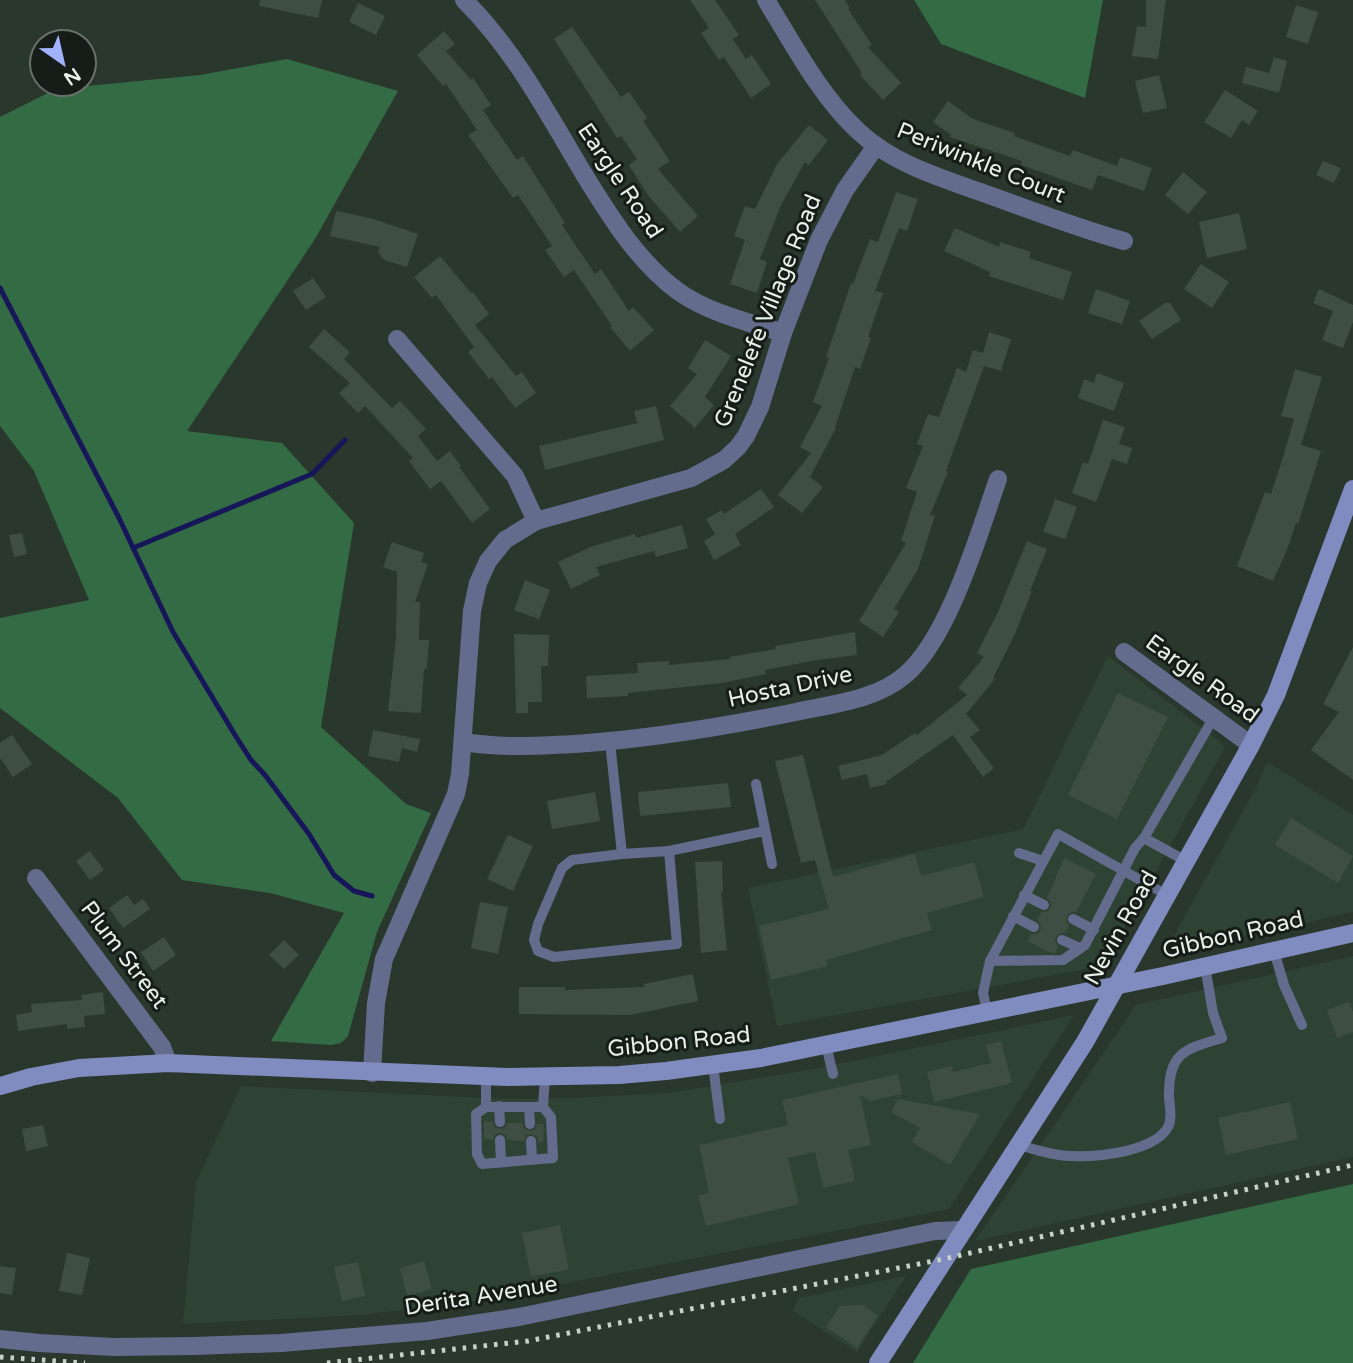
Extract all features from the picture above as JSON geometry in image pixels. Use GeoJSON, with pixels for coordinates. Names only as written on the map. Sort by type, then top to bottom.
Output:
{"type":"FeatureCollection","features":[{"type":"Feature","properties":{"kind":"main road","name":"Nevin Road"},"geometry":{"type":"LineString","coordinates":[[878,1363],[1085,1042],[1251,745],[1275,698],[1352,494]]}},
{"type":"Feature","properties":{"kind":"main road","name":"Gibbon Road"},"geometry":{"type":"LineString","coordinates":[[0,1086],[79,1068],[168,1063],[486,1077],[619,1075],[713,1065],[761,1058],[1117,985],[1353,933]]}},
{"type":"Feature","properties":{"kind":"street","name":"Eargle Road"},"geometry":{"type":"LineString","coordinates":[[464,0],[489,26],[507,52],[601,202],[644,261],[681,293],[723,314],[783,333]]}},
{"type":"Feature","properties":{"kind":"street","name":"Periwinkle Court"},"geometry":{"type":"LineString","coordinates":[[765,0],[823,91],[858,131],[876,146],[898,160],[938,176],[1090,232],[1124,241]]}},
{"type":"Feature","properties":{"kind":"street","name":"Grenelefe Village Road"},"geometry":{"type":"LineString","coordinates":[[372,1073],[376,1003],[384,959],[456,794],[463,742],[472,611],[478,583],[488,561],[505,540],[536,521],[691,478],[724,460],[746,436],[760,407],[783,333],[835,207],[876,146]]}},
{"type":"Feature","properties":{"kind":"street"},"geometry":{"type":"LineString","coordinates":[[397,340],[515,476],[536,521]]}},
{"type":"Feature","properties":{"kind":"street","name":"Hosta Drive"},"geometry":{"type":"LineString","coordinates":[[463,742],[500,746],[610,742],[682,733],[859,698],[894,683],[911,670],[924,653],[954,598],[998,479]]}},
{"type":"Feature","properties":{"kind":"street","name":"Eargle Road"},"geometry":{"type":"LineString","coordinates":[[1124,652],[1251,745]]}},
{"type":"Feature","properties":{"kind":"street","name":"Plum Street"},"geometry":{"type":"LineString","coordinates":[[36,878],[162,1047],[168,1063]]}},
{"type":"Feature","properties":{"kind":"street","name":"Derita Avenue"},"geometry":{"type":"LineString","coordinates":[[0,1339],[114,1347],[194,1346],[281,1343],[427,1331],[519,1317],[934,1231],[963,1230]]}},
{"type":"Feature","properties":{"kind":"lane"},"geometry":{"type":"LineString","coordinates":[[990,961],[1063,960],[1085,945],[1135,848],[1144,838],[1213,718]]}},
{"type":"Feature","properties":{"kind":"lane"},"geometry":{"type":"LineString","coordinates":[[610,742],[622,853]]}},
{"type":"Feature","properties":{"kind":"lane"},"geometry":{"type":"LineString","coordinates":[[756,784],[772,864]]}},
{"type":"Feature","properties":{"kind":"lane"},"geometry":{"type":"LineString","coordinates":[[669,851],[677,944],[554,957],[538,951],[534,940],[538,924],[562,868],[572,860],[622,853],[669,851],[765,831]]}},
{"type":"Feature","properties":{"kind":"lane"},"geometry":{"type":"LineString","coordinates":[[987,1011],[983,993],[990,961],[1058,834],[1167,895]]}},
{"type":"Feature","properties":{"kind":"lane"},"geometry":{"type":"LineString","coordinates":[[1144,838],[1186,862]]}},
{"type":"Feature","properties":{"kind":"lane"},"geometry":{"type":"LineString","coordinates":[[1018,853],[1043,861]]}},
{"type":"Feature","properties":{"kind":"lane"},"geometry":{"type":"LineString","coordinates":[[1024,895],[1044,905]]}},
{"type":"Feature","properties":{"kind":"lane"},"geometry":{"type":"LineString","coordinates":[[1013,916],[1034,927]]}},
{"type":"Feature","properties":{"kind":"lane"},"geometry":{"type":"LineString","coordinates":[[1073,919],[1094,930]]}},
{"type":"Feature","properties":{"kind":"lane"},"geometry":{"type":"LineString","coordinates":[[1062,940],[1080,948]]}},
{"type":"Feature","properties":{"kind":"lane"},"geometry":{"type":"LineString","coordinates":[[1274,951],[1284,985],[1302,1025]]}},
{"type":"Feature","properties":{"kind":"lane"},"geometry":{"type":"LineString","coordinates":[[1018,1144],[1072,1156],[1135,1150],[1164,1133],[1170,1122],[1169,1081],[1174,1065],[1187,1048],[1222,1038],[1213,1013],[1205,966]]}},
{"type":"Feature","properties":{"kind":"lane"},"geometry":{"type":"LineString","coordinates":[[826,1045],[833,1074]]}},
{"type":"Feature","properties":{"kind":"lane"},"geometry":{"type":"LineString","coordinates":[[713,1065],[720,1119]]}},
{"type":"Feature","properties":{"kind":"lane"},"geometry":{"type":"LineString","coordinates":[[486,1077],[486,1107]]}},
{"type":"Feature","properties":{"kind":"lane"},"geometry":{"type":"LineString","coordinates":[[543,1107],[486,1107],[476,1114],[477,1154],[482,1164],[553,1158],[551,1117],[543,1107],[545,1077]]}},
{"type":"Feature","properties":{"kind":"lane"},"geometry":{"type":"LineString","coordinates":[[499,1107],[500,1122]]}},
{"type":"Feature","properties":{"kind":"lane"},"geometry":{"type":"LineString","coordinates":[[529,1107],[530,1124]]}},
{"type":"Feature","properties":{"kind":"lane"},"geometry":{"type":"LineString","coordinates":[[500,1140],[501,1162]]}},
{"type":"Feature","properties":{"kind":"lane"},"geometry":{"type":"LineString","coordinates":[[531,1141],[532,1160]]}},
{"type":"Feature","properties":{"kind":"shaded area"},"geometry":{"type":"Polygon","coordinates":[[[1108,656],[1223,744],[1224,749],[1103,966],[777,1026],[748,888],[1023,829],[1108,656]]]}},
{"type":"Feature","properties":{"kind":"shaded area"},"geometry":{"type":"Polygon","coordinates":[[[1267,762],[1353,815],[1353,912],[1164,954],[1258,784],[1267,762]]]}},
{"type":"Feature","properties":{"kind":"shaded area"},"geometry":{"type":"Polygon","coordinates":[[[1353,956],[1353,1157],[975,1241],[1136,1005],[1353,956]]]}},
{"type":"Feature","properties":{"kind":"shaded area"},"geometry":{"type":"Polygon","coordinates":[[[1074,1015],[949,1209],[474,1301],[360,1315],[183,1324],[196,1182],[241,1086],[505,1099],[668,1093],[814,1069],[1074,1015]]]}},
{"type":"Feature","properties":{"kind":"shaded area"},"geometry":{"type":"Polygon","coordinates":[[[906,1276],[857,1352],[793,1311],[798,1298],[906,1276]]]}},
{"type":"Feature","properties":{"kind":"green space"},"geometry":{"type":"Polygon","coordinates":[[[914,0],[1103,0],[1085,98],[941,44],[914,0]]]}},
{"type":"Feature","properties":{"kind":"green space"},"geometry":{"type":"Polygon","coordinates":[[[287,59],[398,91],[315,239],[187,431],[282,443],[354,523],[321,727],[406,804],[431,813],[377,932],[348,1036],[341,1043],[331,1045],[271,1041],[344,913],[270,893],[182,880],[118,798],[0,708],[0,618],[89,600],[34,471],[0,426],[0,117],[38,98],[98,98],[98,85],[200,75],[287,59]]]}},
{"type":"Feature","properties":{"kind":"green space"},"geometry":{"type":"Polygon","coordinates":[[[1353,1184],[1353,1363],[913,1363],[971,1269],[1353,1184]]]}},
{"type":"Feature","properties":{"kind":"building"},"geometry":{"type":"Polygon","coordinates":[[[260,0],[322,0],[318,18],[259,6],[260,0]]]}},
{"type":"Feature","properties":{"kind":"building"},"geometry":{"type":"Polygon","coordinates":[[[690,0],[715,0],[739,35],[733,39],[746,59],[752,55],[771,84],[751,98],[724,57],[719,60],[701,33],[709,28],[690,0]]]}},
{"type":"Feature","properties":{"kind":"building"},"geometry":{"type":"Polygon","coordinates":[[[815,0],[845,0],[872,45],[868,47],[901,83],[883,100],[860,75],[862,73],[815,0]]]}},
{"type":"Feature","properties":{"kind":"building"},"geometry":{"type":"Polygon","coordinates":[[[1146,0],[1166,0],[1158,59],[1132,56],[1137,26],[1146,27],[1146,0]]]}},
{"type":"Feature","properties":{"kind":"building"},"geometry":{"type":"Polygon","coordinates":[[[358,3],[385,16],[376,35],[349,22],[358,3]]]}},
{"type":"Feature","properties":{"kind":"building"},"geometry":{"type":"Polygon","coordinates":[[[1296,5],[1318,12],[1308,44],[1286,37],[1296,5]]]}},
{"type":"Feature","properties":{"kind":"building"},"geometry":{"type":"Polygon","coordinates":[[[572,27],[621,97],[629,92],[647,118],[643,121],[670,161],[658,169],[698,216],[680,232],[647,194],[629,165],[637,159],[621,136],[617,138],[554,39],[572,27]]]}},
{"type":"Feature","properties":{"kind":"building"},"geometry":{"type":"Polygon","coordinates":[[[444,31],[455,44],[446,51],[471,80],[473,78],[491,105],[483,110],[517,160],[523,156],[565,223],[562,225],[595,274],[601,269],[629,311],[633,307],[654,330],[630,351],[610,327],[612,326],[574,270],[564,277],[545,250],[552,246],[518,195],[513,198],[468,135],[477,130],[446,84],[443,86],[417,55],[444,31]]]}},
{"type":"Feature","properties":{"kind":"building"},"geometry":{"type":"Polygon","coordinates":[[[1274,57],[1287,61],[1279,93],[1242,83],[1246,67],[1269,73],[1274,57]]]}},
{"type":"Feature","properties":{"kind":"building"},"geometry":{"type":"Polygon","coordinates":[[[1159,75],[1167,108],[1143,113],[1135,81],[1159,75]]]}},
{"type":"Feature","properties":{"kind":"building"},"geometry":{"type":"Polygon","coordinates":[[[1225,90],[1258,111],[1249,125],[1242,120],[1231,138],[1204,122],[1225,90]]]}},
{"type":"Feature","properties":{"kind":"building"},"geometry":{"type":"Polygon","coordinates":[[[948,101],[973,119],[1070,156],[1073,150],[1117,166],[1120,157],[1152,168],[1144,191],[1098,175],[1092,190],[1021,165],[1022,161],[950,137],[951,135],[933,122],[948,101]]]}},
{"type":"Feature","properties":{"kind":"building"},"geometry":{"type":"Polygon","coordinates":[[[809,125],[828,140],[809,165],[805,162],[781,205],[760,259],[767,262],[757,293],[730,284],[745,240],[734,236],[745,206],[755,209],[777,164],[809,125]]]}},
{"type":"Feature","properties":{"kind":"building"},"geometry":{"type":"Polygon","coordinates":[[[1323,161],[1341,168],[1334,183],[1316,175],[1323,161]]]}},
{"type":"Feature","properties":{"kind":"building"},"geometry":{"type":"Polygon","coordinates":[[[1183,172],[1207,192],[1188,214],[1165,195],[1183,172]]]}},
{"type":"Feature","properties":{"kind":"building"},"geometry":{"type":"Polygon","coordinates":[[[896,192],[918,199],[907,231],[899,228],[875,291],[883,293],[860,369],[855,367],[836,428],[810,477],[823,487],[802,513],[778,495],[811,453],[800,447],[822,406],[813,402],[829,358],[826,357],[851,283],[853,284],[870,239],[878,242],[896,192]]]}},
{"type":"Feature","properties":{"kind":"building"},"geometry":{"type":"Polygon","coordinates":[[[336,211],[370,218],[418,234],[407,267],[384,260],[378,252],[380,247],[330,236],[336,211]]]}},
{"type":"Feature","properties":{"kind":"building"},"geometry":{"type":"Polygon","coordinates":[[[1239,213],[1247,249],[1207,258],[1199,222],[1239,213]]]}},
{"type":"Feature","properties":{"kind":"building"},"geometry":{"type":"Polygon","coordinates":[[[955,228],[999,247],[1000,242],[1031,252],[1029,258],[1072,272],[1063,300],[989,276],[990,272],[944,251],[955,228]]]}},
{"type":"Feature","properties":{"kind":"building"},"geometry":{"type":"Polygon","coordinates":[[[440,256],[489,314],[475,325],[516,376],[522,372],[536,393],[515,408],[492,377],[489,379],[468,352],[474,347],[436,295],[432,298],[414,277],[440,256]]]}},
{"type":"Feature","properties":{"kind":"building"},"geometry":{"type":"Polygon","coordinates":[[[1201,264],[1229,282],[1212,308],[1184,289],[1201,264]]]}},
{"type":"Feature","properties":{"kind":"building"},"geometry":{"type":"Polygon","coordinates":[[[313,278],[326,297],[306,310],[293,291],[313,278]]]}},
{"type":"Feature","properties":{"kind":"building"},"geometry":{"type":"Polygon","coordinates":[[[1096,289],[1130,301],[1122,324],[1088,313],[1096,289]]]}},
{"type":"Feature","properties":{"kind":"building"},"geometry":{"type":"Polygon","coordinates":[[[1319,289],[1353,305],[1353,322],[1343,348],[1322,340],[1333,311],[1313,303],[1319,289]]]}},
{"type":"Feature","properties":{"kind":"building"},"geometry":{"type":"Polygon","coordinates":[[[1165,303],[1170,303],[1181,320],[1152,339],[1139,321],[1165,303]]]}},
{"type":"Feature","properties":{"kind":"building"},"geometry":{"type":"Polygon","coordinates":[[[324,329],[350,352],[344,359],[392,408],[400,401],[426,429],[418,436],[437,461],[450,451],[490,509],[472,523],[441,481],[430,489],[409,461],[413,458],[365,406],[358,413],[339,393],[350,383],[309,347],[324,329]]]}},
{"type":"Feature","properties":{"kind":"building"},"geometry":{"type":"Polygon","coordinates":[[[989,332],[1011,339],[1001,371],[984,366],[946,471],[948,472],[930,515],[935,516],[918,569],[894,609],[899,612],[883,637],[859,621],[906,543],[901,541],[917,492],[906,488],[923,446],[917,444],[928,414],[939,417],[957,368],[966,372],[973,350],[983,353],[989,332]]]}},
{"type":"Feature","properties":{"kind":"building"},"geometry":{"type":"Polygon","coordinates":[[[705,340],[731,356],[705,397],[714,405],[695,428],[670,406],[697,374],[688,368],[705,340]]]}},
{"type":"Feature","properties":{"kind":"building"},"geometry":{"type":"Polygon","coordinates":[[[1295,369],[1322,377],[1301,445],[1321,451],[1298,524],[1296,523],[1273,581],[1237,566],[1265,492],[1271,494],[1283,457],[1294,419],[1281,416],[1295,369]]]}},
{"type":"Feature","properties":{"kind":"building"},"geometry":{"type":"Polygon","coordinates":[[[1097,373],[1124,383],[1114,411],[1078,398],[1084,379],[1094,383],[1097,373]]]}},
{"type":"Feature","properties":{"kind":"building"},"geometry":{"type":"Polygon","coordinates":[[[656,406],[664,440],[545,470],[539,446],[637,423],[634,411],[656,406]]]}},
{"type":"Feature","properties":{"kind":"building"},"geometry":{"type":"Polygon","coordinates":[[[1103,420],[1125,427],[1119,444],[1132,448],[1127,464],[1112,459],[1096,502],[1072,493],[1083,462],[1088,464],[1103,420]]]}},
{"type":"Feature","properties":{"kind":"building"},"geometry":{"type":"Polygon","coordinates":[[[761,489],[774,507],[735,534],[741,545],[714,560],[704,541],[715,534],[706,519],[722,510],[724,514],[761,489]]]}},
{"type":"Feature","properties":{"kind":"building"},"geometry":{"type":"Polygon","coordinates":[[[1055,499],[1077,507],[1065,539],[1043,532],[1055,499]]]}},
{"type":"Feature","properties":{"kind":"building"},"geometry":{"type":"Polygon","coordinates":[[[682,525],[688,548],[656,557],[654,551],[596,567],[600,575],[571,589],[558,562],[593,546],[682,525]]]}},
{"type":"Feature","properties":{"kind":"building"},"geometry":{"type":"Polygon","coordinates":[[[22,533],[27,554],[14,557],[9,535],[22,533]]]}},
{"type":"Feature","properties":{"kind":"building"},"geometry":{"type":"Polygon","coordinates":[[[1027,541],[1047,549],[1015,634],[993,678],[995,679],[966,714],[980,730],[970,737],[994,768],[983,777],[953,735],[886,782],[887,784],[870,788],[867,774],[842,780],[838,766],[882,755],[915,733],[917,735],[967,695],[958,688],[984,657],[977,653],[998,612],[1027,541]]]}},
{"type":"Feature","properties":{"kind":"building"},"geometry":{"type":"Polygon","coordinates":[[[392,542],[424,553],[421,562],[428,564],[415,602],[420,602],[419,640],[429,640],[421,713],[388,711],[396,638],[397,572],[383,567],[392,542]]]}},
{"type":"Feature","properties":{"kind":"building"},"geometry":{"type":"Polygon","coordinates":[[[525,580],[550,590],[539,619],[514,610],[525,580]]]}},
{"type":"Feature","properties":{"kind":"building"},"geometry":{"type":"Polygon","coordinates":[[[855,632],[857,655],[765,670],[766,674],[722,683],[628,693],[628,696],[587,698],[586,676],[638,673],[637,663],[669,661],[669,665],[730,659],[776,649],[775,646],[855,632]]]}},
{"type":"Feature","properties":{"kind":"building"},"geometry":{"type":"Polygon","coordinates":[[[514,634],[549,635],[548,666],[541,666],[542,702],[528,702],[528,713],[516,713],[514,634]]]}},
{"type":"Feature","properties":{"kind":"building"},"geometry":{"type":"Polygon","coordinates":[[[1353,647],[1353,780],[1311,750],[1339,712],[1323,704],[1353,647]]]}},
{"type":"Feature","properties":{"kind":"building"},"geometry":{"type":"Polygon","coordinates":[[[1118,693],[1168,717],[1117,819],[1068,795],[1118,693]]]}},
{"type":"Feature","properties":{"kind":"building"},"geometry":{"type":"Polygon","coordinates":[[[373,730],[420,739],[417,752],[402,748],[399,762],[368,756],[373,730]]]}},
{"type":"Feature","properties":{"kind":"building"},"geometry":{"type":"Polygon","coordinates":[[[12,735],[32,764],[13,777],[0,758],[0,743],[12,735]]]}},
{"type":"Feature","properties":{"kind":"building"},"geometry":{"type":"Polygon","coordinates":[[[803,755],[833,877],[915,854],[921,876],[974,862],[984,897],[927,913],[932,930],[826,960],[828,966],[771,980],[759,926],[829,909],[815,860],[801,863],[775,761],[803,755]]]}},
{"type":"Feature","properties":{"kind":"building"},"geometry":{"type":"Polygon","coordinates":[[[728,783],[731,807],[640,816],[638,792],[728,783]]]}},
{"type":"Feature","properties":{"kind":"building"},"geometry":{"type":"Polygon","coordinates":[[[595,792],[600,821],[552,829],[547,801],[595,792]]]}},
{"type":"Feature","properties":{"kind":"building"},"geometry":{"type":"Polygon","coordinates":[[[1291,818],[1353,856],[1338,883],[1275,845],[1291,818]]]}},
{"type":"Feature","properties":{"kind":"building"},"geometry":{"type":"Polygon","coordinates":[[[508,835],[533,846],[513,891],[487,879],[508,835]]]}},
{"type":"Feature","properties":{"kind":"building"},"geometry":{"type":"Polygon","coordinates":[[[90,851],[104,870],[90,880],[76,861],[90,851]]]}},
{"type":"Feature","properties":{"kind":"building"},"geometry":{"type":"Polygon","coordinates":[[[1064,858],[1096,874],[1076,912],[1067,915],[1069,926],[1065,933],[1056,936],[1058,946],[1055,953],[1051,953],[1027,941],[1031,934],[1037,934],[1041,930],[1041,924],[1037,920],[1041,912],[1047,912],[1051,908],[1051,902],[1047,898],[1064,858]]]}},
{"type":"Feature","properties":{"kind":"building"},"geometry":{"type":"Polygon","coordinates":[[[722,861],[721,892],[727,950],[701,953],[695,862],[722,861]]]}},
{"type":"Feature","properties":{"kind":"building"},"geometry":{"type":"Polygon","coordinates":[[[127,895],[134,905],[143,899],[150,909],[123,928],[109,908],[127,895]]]}},
{"type":"Feature","properties":{"kind":"building"},"geometry":{"type":"Polygon","coordinates":[[[480,902],[508,907],[498,954],[471,948],[480,902]]]}},
{"type":"Feature","properties":{"kind":"building"},"geometry":{"type":"Polygon","coordinates":[[[164,937],[176,955],[153,971],[141,952],[164,937]]]}},
{"type":"Feature","properties":{"kind":"building"},"geometry":{"type":"Polygon","coordinates":[[[284,940],[299,955],[284,969],[269,955],[284,940]]]}},
{"type":"Feature","properties":{"kind":"building"},"geometry":{"type":"Polygon","coordinates":[[[693,974],[698,1001],[630,1015],[519,1014],[519,987],[565,987],[565,990],[645,987],[644,984],[693,974]]]}},
{"type":"Feature","properties":{"kind":"building"},"geometry":{"type":"Polygon","coordinates":[[[103,992],[105,1014],[84,1016],[85,1027],[67,1029],[67,1024],[18,1031],[16,1015],[32,1012],[31,1004],[82,1000],[81,995],[103,992]]]}},
{"type":"Feature","properties":{"kind":"building"},"geometry":{"type":"Polygon","coordinates":[[[1349,1002],[1353,1012],[1353,1032],[1337,1038],[1327,1010],[1349,1002]]]}},
{"type":"Feature","properties":{"kind":"building"},"geometry":{"type":"Polygon","coordinates":[[[1001,1041],[1012,1083],[934,1102],[927,1072],[951,1066],[953,1072],[991,1063],[986,1045],[1001,1041]]]}},
{"type":"Feature","properties":{"kind":"building"},"geometry":{"type":"Polygon","coordinates":[[[898,1074],[902,1094],[871,1101],[860,1095],[871,1145],[848,1150],[855,1181],[823,1188],[815,1152],[788,1158],[799,1204],[706,1226],[698,1195],[709,1193],[699,1145],[788,1125],[782,1100],[898,1074]]]}},
{"type":"Feature","properties":{"kind":"building"},"geometry":{"type":"Polygon","coordinates":[[[898,1099],[980,1114],[950,1165],[912,1142],[920,1128],[891,1112],[898,1099]]]}},
{"type":"Feature","properties":{"kind":"building"},"geometry":{"type":"Polygon","coordinates":[[[1290,1102],[1298,1139],[1226,1155],[1218,1118],[1290,1102]]]}},
{"type":"Feature","properties":{"kind":"building"},"geometry":{"type":"Polygon","coordinates":[[[484,1121],[493,1122],[494,1127],[500,1129],[505,1128],[507,1123],[522,1123],[524,1129],[530,1131],[535,1130],[537,1124],[544,1124],[543,1142],[538,1142],[537,1136],[531,1134],[526,1135],[524,1141],[507,1140],[506,1135],[500,1133],[495,1134],[493,1140],[484,1139],[484,1121]]]}},
{"type":"Feature","properties":{"kind":"building"},"geometry":{"type":"Polygon","coordinates":[[[43,1125],[48,1146],[26,1151],[22,1129],[43,1125]]]}},
{"type":"Feature","properties":{"kind":"building"},"geometry":{"type":"Polygon","coordinates":[[[560,1225],[569,1269],[531,1277],[522,1233],[560,1225]]]}},
{"type":"Feature","properties":{"kind":"building"},"geometry":{"type":"Polygon","coordinates":[[[67,1253],[90,1258],[82,1295],[59,1291],[67,1253]]]}},
{"type":"Feature","properties":{"kind":"building"},"geometry":{"type":"Polygon","coordinates":[[[424,1261],[432,1289],[407,1296],[400,1268],[424,1261]]]}},
{"type":"Feature","properties":{"kind":"building"},"geometry":{"type":"Polygon","coordinates":[[[358,1262],[365,1296],[342,1301],[334,1267],[358,1262]]]}},
{"type":"Feature","properties":{"kind":"building"},"geometry":{"type":"Polygon","coordinates":[[[0,1266],[16,1268],[12,1295],[0,1293],[0,1266]]]}},
{"type":"Feature","properties":{"kind":"building"},"geometry":{"type":"Polygon","coordinates":[[[863,1305],[878,1316],[857,1348],[826,1327],[840,1306],[863,1305]]]}},
{"type":"Feature","properties":{"kind":"waterway"},"geometry":{"type":"LineString","coordinates":[[0,288],[119,518],[173,632],[235,735],[251,760],[309,834],[334,875],[354,891],[372,896]]}},
{"type":"Feature","properties":{"kind":"waterway"},"geometry":{"type":"LineString","coordinates":[[133,548],[312,474],[345,440]]}},
{"type":"Feature","properties":{"kind":"railway"},"geometry":{"type":"LineString","coordinates":[[327,1363],[528,1341],[944,1259],[1353,1165]]}},
{"type":"Feature","properties":{"kind":"railway"},"geometry":{"type":"LineString","coordinates":[[0,1357],[85,1363]]}}]}
